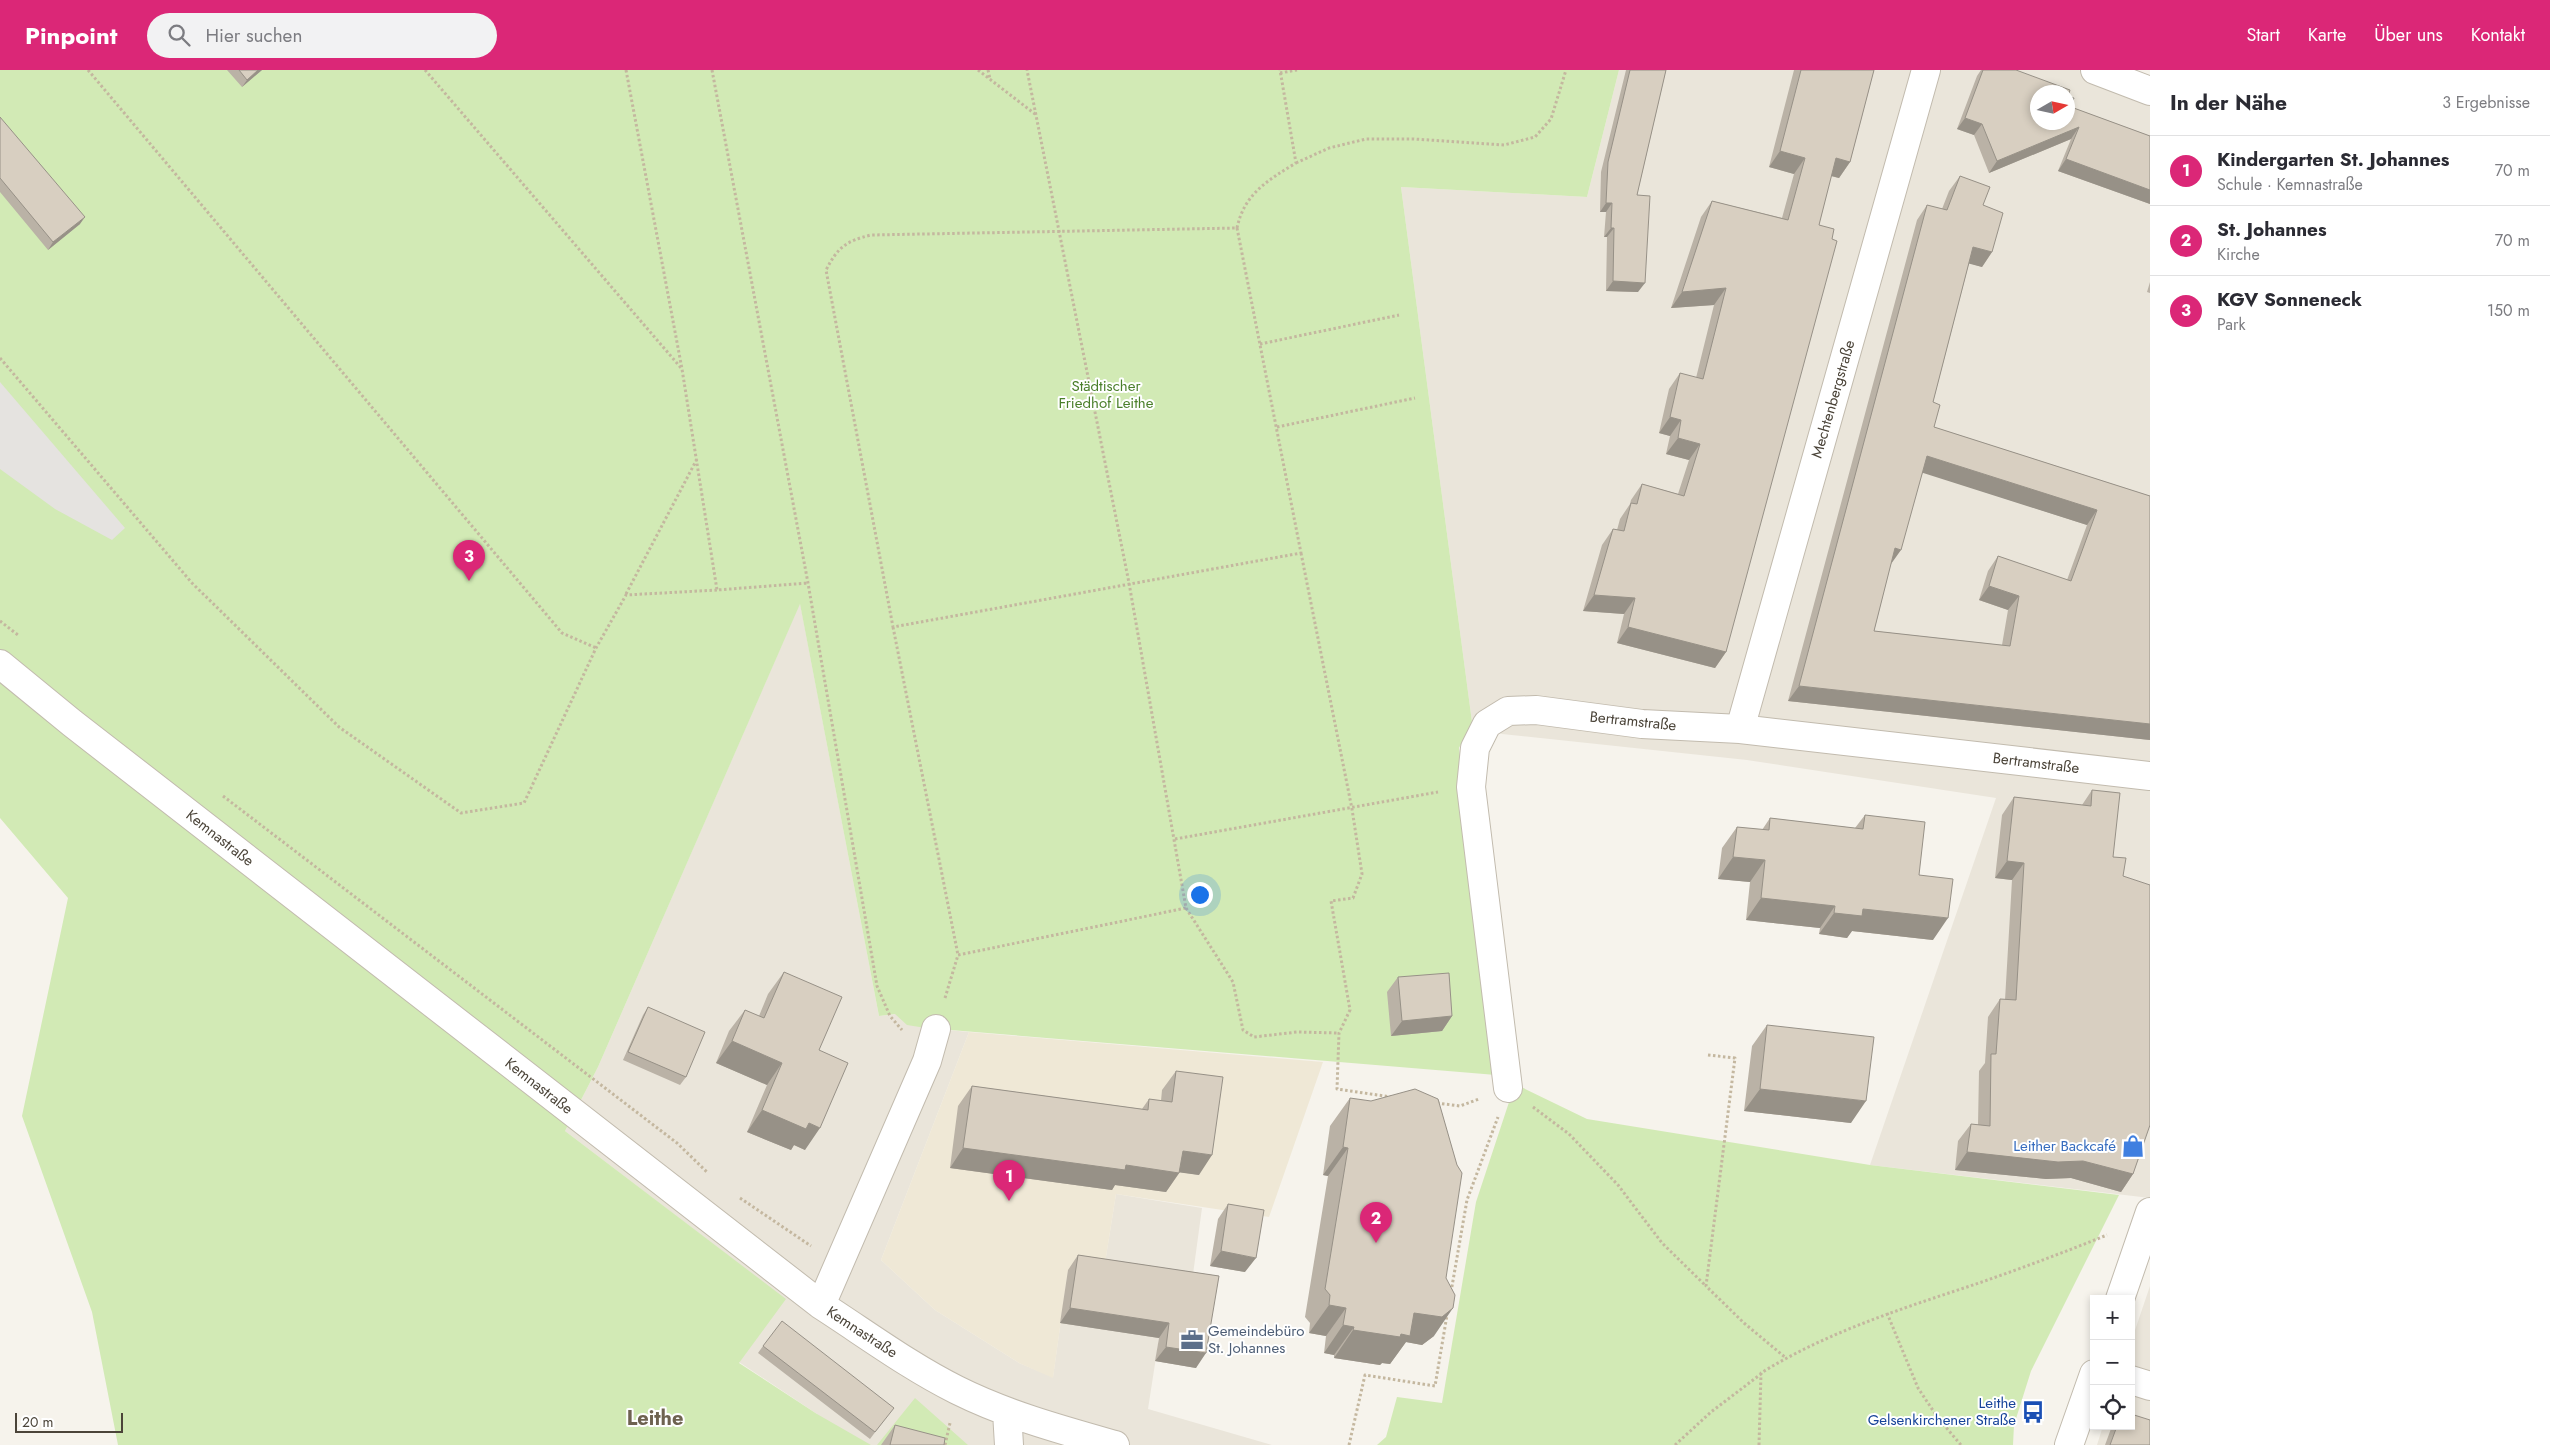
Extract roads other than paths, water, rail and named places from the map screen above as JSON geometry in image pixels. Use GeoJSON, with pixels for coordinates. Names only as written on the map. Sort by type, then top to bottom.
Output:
{"type":"FeatureCollection","features":[{"type":"Feature","properties":{"kind":"street","name":"Mechtenbergstraße"},"geometry":{"type":"LineString","coordinates":[[1740,729],[1926,70]]}},
{"type":"Feature","properties":{"kind":"street"},"geometry":{"type":"LineString","coordinates":[[2095,70],[2150,91]]}},
{"type":"Feature","properties":{"kind":"street","name":"Kemnastraße"},"geometry":{"type":"LineString","coordinates":[[0,664],[72,723],[821,1305],[926,1373],[1007,1412],[1115,1445]]}},
{"type":"Feature","properties":{"kind":"street","name":"Bertramstraße"},"geometry":{"type":"LineString","coordinates":[[1508,1088],[1470,787],[1475,748],[1487,724],[1508,711],[1536,710],[1642,724],[1740,729],[2150,776]]}},
{"type":"Feature","properties":{"kind":"street"},"geometry":{"type":"LineString","coordinates":[[821,1305],[927,1061],[936,1029]]}},
{"type":"Feature","properties":{"kind":"street"},"geometry":{"type":"LineString","coordinates":[[2121,1295],[2147,1220]]}},
{"type":"Feature","properties":{"kind":"street"},"geometry":{"type":"LineString","coordinates":[[2135,1381],[2150,1386]]}},
{"type":"Feature","properties":{"kind":"street"},"geometry":{"type":"LineString","coordinates":[[2069,1445],[2090,1385]]}},
{"type":"Feature","properties":{"kind":"street"},"geometry":{"type":"LineString","coordinates":[[1007,1412],[1009,1445]]}},
{"type":"Feature","properties":{"kind":"place","name":"KGV Sonneneck"},"geometry":{"type":"Point","coordinates":[469,581]}},
{"type":"Feature","properties":{"kind":"place","name":"Leither Backcafé"},"geometry":{"type":"Point","coordinates":[2133,1146]}},
{"type":"Feature","properties":{"kind":"place","name":"Kindergarten St. Johannes"},"geometry":{"type":"Point","coordinates":[1009,1201]}},
{"type":"Feature","properties":{"kind":"place","name":"St. Johannes"},"geometry":{"type":"Point","coordinates":[1376,1243]}},
{"type":"Feature","properties":{"kind":"place","name":"Gemeindebüro St. Johannes"},"geometry":{"type":"Point","coordinates":[1192,1340]}},
{"type":"Feature","properties":{"kind":"place","name":"Leithe Gelsenkirchener Straße"},"geometry":{"type":"Point","coordinates":[2033,1412]}},
{"type":"Feature","properties":{"kind":"district","name":"Leithe"},"geometry":{"type":"Point","coordinates":[655,1418]}},
{"type":"Feature","properties":{"kind":"park label","name":"Städtischer Friedhof Leithe"},"geometry":{"type":"Point","coordinates":[1106,394]}}]}
